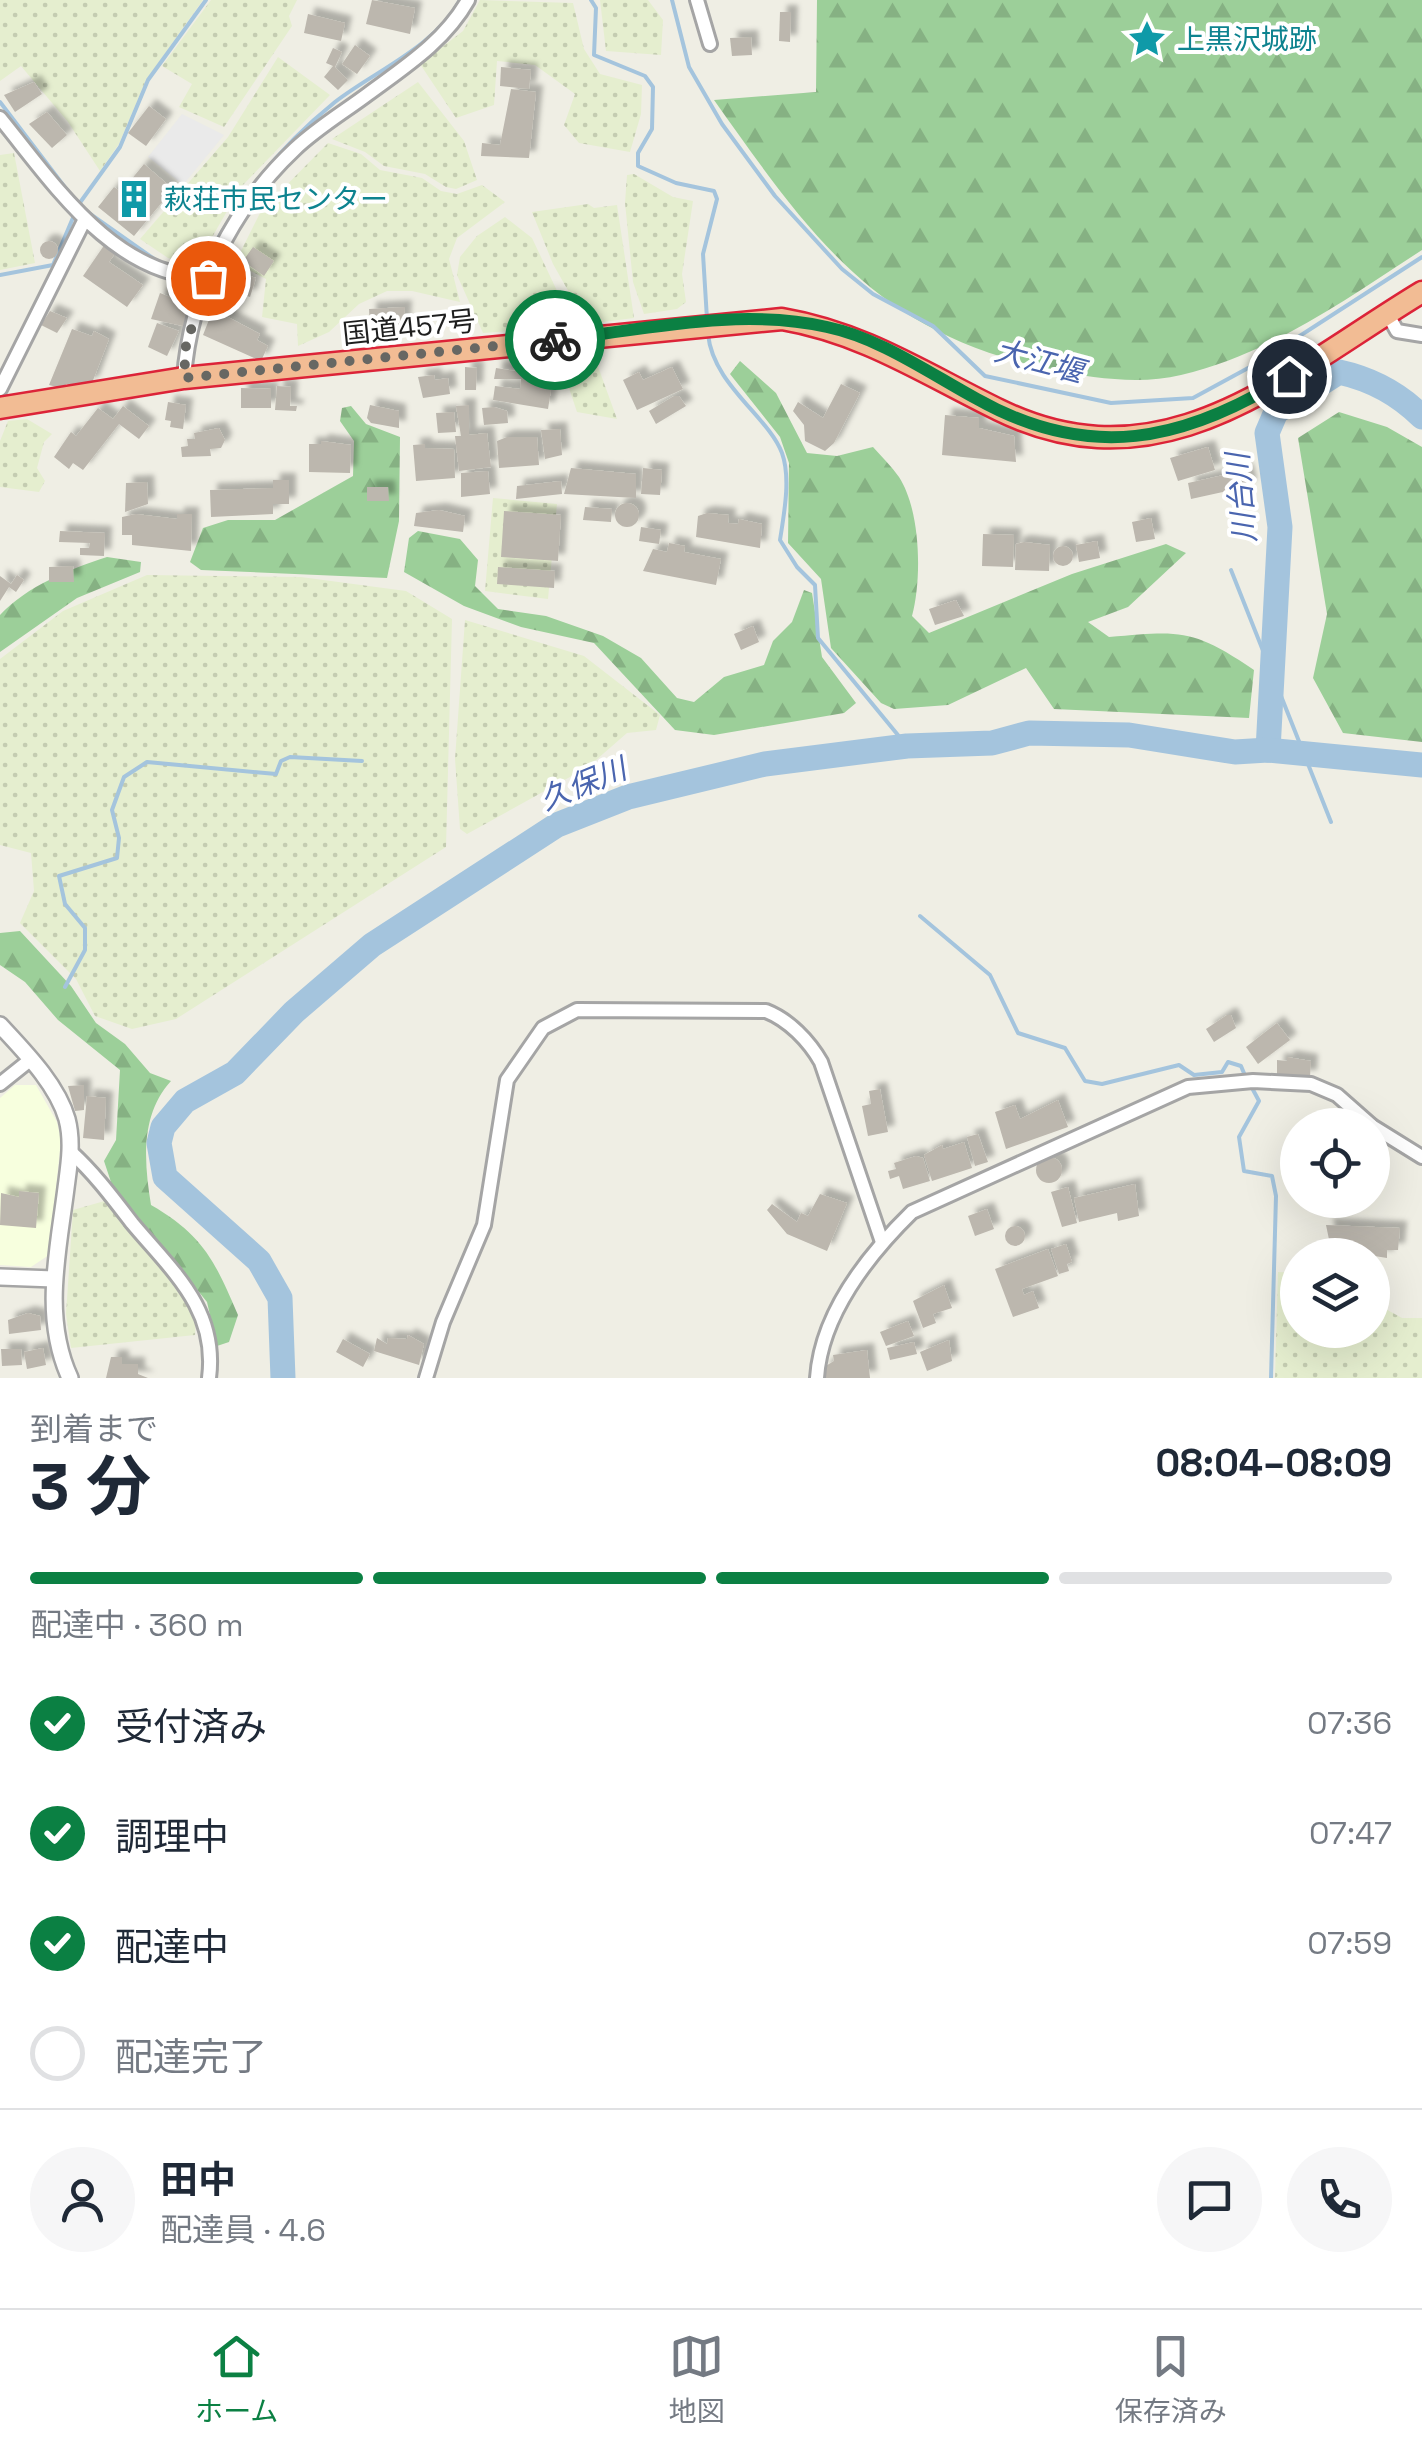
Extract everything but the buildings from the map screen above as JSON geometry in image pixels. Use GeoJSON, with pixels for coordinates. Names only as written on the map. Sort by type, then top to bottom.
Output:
{"type":"FeatureCollection","features":[{"type":"Feature","properties":{"kind":"highway","name":"国道457号"},"geometry":{"type":"LineString","coordinates":[[0,410],[184,378],[744,319],[782,319],[831,328],[887,350],[1025,423],[1068,436],[1119,439],[1174,432],[1256,396],[1422,292]]}},
{"type":"Feature","properties":{"kind":"street"},"geometry":{"type":"LineString","coordinates":[[184,378],[186,345],[208,278],[220,245],[247,202],[295,148],[439,40],[468,0]]}},
{"type":"Feature","properties":{"kind":"street"},"geometry":{"type":"LineString","coordinates":[[698,0],[710,44]]}},
{"type":"Feature","properties":{"kind":"street"},"geometry":{"type":"LineString","coordinates":[[0,118],[84,221],[163,271],[208,278]]}},
{"type":"Feature","properties":{"kind":"street"},"geometry":{"type":"LineString","coordinates":[[0,390],[84,221]]}},
{"type":"Feature","properties":{"kind":"street"},"geometry":{"type":"LineString","coordinates":[[1387,313],[1397,331],[1422,335]]}},
{"type":"Feature","properties":{"kind":"street"},"geometry":{"type":"LineString","coordinates":[[426,1378],[443,1322],[484,1225],[507,1080],[543,1028],[577,1010],[766,1011],[779,1016],[812,1047],[820,1062],[882,1242]]}},
{"type":"Feature","properties":{"kind":"street"},"geometry":{"type":"LineString","coordinates":[[0,1025],[30,1060],[67,1118],[71,1152],[54,1280],[55,1336],[70,1378]]}},
{"type":"Feature","properties":{"kind":"street"},"geometry":{"type":"LineString","coordinates":[[0,1084],[30,1060]]}},
{"type":"Feature","properties":{"kind":"street"},"geometry":{"type":"LineString","coordinates":[[817,1378],[819,1352],[829,1324],[882,1242],[912,1212],[1188,1087],[1253,1081],[1311,1084],[1336,1094],[1352,1108]]}},
{"type":"Feature","properties":{"kind":"street"},"geometry":{"type":"LineString","coordinates":[[1390,1137],[1422,1157]]}},
{"type":"Feature","properties":{"kind":"street"},"geometry":{"type":"LineString","coordinates":[[71,1152],[98,1176],[190,1289],[209,1336],[208,1378]]}},
{"type":"Feature","properties":{"kind":"street"},"geometry":{"type":"LineString","coordinates":[[0,1278],[54,1280]]}},
{"type":"Feature","properties":{"kind":"shaded area"},"geometry":{"type":"Polygon","coordinates":[[[0,0],[203,0],[146,80],[119,144],[100,171],[68,122],[21,66],[0,81],[0,0]]]}},
{"type":"Feature","properties":{"kind":"shaded area"},"geometry":{"type":"Polygon","coordinates":[[[211,0],[297,0],[289,16],[292,26],[224,127],[179,107],[192,84],[162,66],[211,0]]]}},
{"type":"Feature","properties":{"kind":"shaded area"},"geometry":{"type":"Polygon","coordinates":[[[480,0],[573,3],[584,49],[600,74],[642,85],[641,114],[630,152],[579,143],[564,125],[575,94],[535,65],[497,61],[494,105],[456,118],[420,64],[463,31],[480,0]]]}},
{"type":"Feature","properties":{"kind":"shaded area"},"geometry":{"type":"Polygon","coordinates":[[[600,0],[648,0],[663,20],[661,55],[606,51],[600,0]]]}},
{"type":"Feature","properties":{"kind":"shaded area"},"geometry":{"type":"Polygon","coordinates":[[[278,57],[330,95],[241,187],[196,265],[168,258],[140,239],[228,137],[278,57]]]}},
{"type":"Feature","properties":{"kind":"shaded area"},"geometry":{"type":"Polygon","coordinates":[[[418,82],[464,141],[477,180],[456,189],[446,187],[425,174],[384,166],[365,152],[332,139],[418,82]]]}},
{"type":"Feature","properties":{"kind":"shaded area"},"geometry":{"type":"Polygon","coordinates":[[[182,114],[224,135],[183,185],[148,157],[182,114]]]}},
{"type":"Feature","properties":{"kind":"shaded area"},"geometry":{"type":"Polygon","coordinates":[[[328,143],[361,154],[380,170],[422,178],[441,191],[457,194],[482,185],[505,202],[457,238],[449,259],[460,302],[412,291],[387,291],[359,304],[329,332],[298,346],[297,324],[262,317],[266,279],[235,263],[261,211],[328,143]]]}},
{"type":"Feature","properties":{"kind":"shaded area"},"geometry":{"type":"Polygon","coordinates":[[[14,153],[35,263],[0,270],[0,155],[14,153]]]}},
{"type":"Feature","properties":{"kind":"shaded area"},"geometry":{"type":"Polygon","coordinates":[[[634,174],[673,197],[693,201],[682,274],[686,302],[677,309],[644,314],[633,282],[625,203],[627,175],[634,174]]]}},
{"type":"Feature","properties":{"kind":"shaded area"},"geometry":{"type":"Polygon","coordinates":[[[588,204],[594,208],[617,205],[634,318],[587,324],[553,264],[532,212],[588,204]]]}},
{"type":"Feature","properties":{"kind":"shaded area"},"geometry":{"type":"Polygon","coordinates":[[[505,217],[532,238],[559,295],[548,302],[554,328],[483,333],[457,275],[460,257],[477,236],[505,217]]]}},
{"type":"Feature","properties":{"kind":"shaded area"},"geometry":{"type":"Polygon","coordinates":[[[592,350],[617,419],[577,412],[558,355],[592,350]]]}},
{"type":"Feature","properties":{"kind":"shaded area"},"geometry":{"type":"Polygon","coordinates":[[[27,419],[52,434],[44,442],[37,468],[45,481],[39,492],[0,487],[0,441],[8,421],[27,419]]]}},
{"type":"Feature","properties":{"kind":"shaded area"},"geometry":{"type":"Polygon","coordinates":[[[493,498],[557,504],[548,599],[485,591],[493,498]]]}},
{"type":"Feature","properties":{"kind":"shaded area"},"geometry":{"type":"Polygon","coordinates":[[[147,575],[301,577],[406,591],[452,619],[446,847],[176,1019],[132,1029],[95,1016],[76,979],[20,923],[34,891],[31,853],[0,845],[0,659],[63,611],[147,575]]]}},
{"type":"Feature","properties":{"kind":"shaded area"},"geometry":{"type":"Polygon","coordinates":[[[465,620],[584,656],[660,715],[656,730],[627,733],[588,767],[467,834],[460,829],[455,759],[465,620]]]}},
{"type":"Feature","properties":{"kind":"shaded area"},"geometry":{"type":"Polygon","coordinates":[[[15,1085],[36,1085],[57,1122],[61,1140],[49,1255],[31,1267],[0,1265],[0,1098],[15,1085]]]}},
{"type":"Feature","properties":{"kind":"shaded area"},"geometry":{"type":"Polygon","coordinates":[[[108,1200],[184,1294],[196,1319],[195,1335],[71,1348],[66,1314],[73,1210],[108,1200]]]}},
{"type":"Feature","properties":{"kind":"shaded area"},"geometry":{"type":"Polygon","coordinates":[[[1278,1272],[1280,1348],[1390,1348],[1390,1311],[1402,1318],[1422,1318],[1422,1378],[1275,1378],[1278,1272]]]}},
{"type":"Feature","properties":{"kind":"green space"},"geometry":{"type":"Polygon","coordinates":[[[817,0],[1422,0],[1422,250],[1277,339],[1181,375],[1149,380],[1100,378],[992,354],[940,332],[894,305],[854,273],[784,195],[714,100],[816,92],[817,0]]]}},
{"type":"Feature","properties":{"kind":"green space"},"geometry":{"type":"Polygon","coordinates":[[[740,361],[776,393],[807,453],[837,456],[873,447],[899,477],[912,508],[918,545],[912,616],[929,633],[1072,574],[1166,544],[1186,553],[1128,607],[1088,622],[1109,637],[1185,636],[1233,656],[1254,670],[1249,718],[1054,709],[1026,668],[948,705],[894,709],[881,703],[831,648],[821,579],[788,543],[789,463],[780,437],[730,374],[740,361]]]}},
{"type":"Feature","properties":{"kind":"green space"},"geometry":{"type":"Polygon","coordinates":[[[351,406],[366,424],[400,437],[399,521],[387,578],[201,570],[190,562],[203,528],[228,520],[275,520],[353,476],[354,441],[340,421],[342,408],[351,406]]]}},
{"type":"Feature","properties":{"kind":"green space"},"geometry":{"type":"Polygon","coordinates":[[[1339,412],[1387,427],[1422,447],[1422,742],[1343,733],[1313,678],[1327,614],[1298,438],[1339,412]]]}},
{"type":"Feature","properties":{"kind":"green space"},"geometry":{"type":"Polygon","coordinates":[[[418,531],[460,539],[478,560],[475,586],[498,609],[546,616],[603,636],[641,658],[677,698],[694,702],[724,677],[764,665],[773,641],[792,622],[804,590],[812,593],[822,657],[856,703],[844,713],[714,735],[675,730],[594,643],[521,627],[464,606],[404,572],[409,538],[418,531]]]}},
{"type":"Feature","properties":{"kind":"green space"},"geometry":{"type":"Polygon","coordinates":[[[107,557],[141,562],[140,572],[77,598],[0,652],[0,615],[11,605],[50,580],[107,557]]]}},
{"type":"Feature","properties":{"kind":"green space"},"geometry":{"type":"Polygon","coordinates":[[[20,931],[71,986],[96,1023],[125,1044],[150,1073],[171,1081],[149,1124],[146,1156],[151,1205],[183,1227],[214,1264],[238,1315],[229,1342],[217,1346],[207,1302],[112,1185],[104,1161],[116,1140],[120,1070],[58,1020],[25,982],[0,965],[0,933],[20,931]]]}},
{"type":"Feature","properties":{"kind":"waterway"},"geometry":{"type":"LineString","coordinates":[[79,204],[120,147],[148,80],[206,0]]}},
{"type":"Feature","properties":{"kind":"waterway","name":"大江堰"},"geometry":{"type":"LineString","coordinates":[[194,271],[200,269],[259,178],[293,139],[335,102],[420,45],[449,17],[460,0]]}},
{"type":"Feature","properties":{"kind":"waterway"},"geometry":{"type":"LineString","coordinates":[[591,0],[596,8],[594,55],[645,76],[653,87],[652,129],[638,153],[638,166],[676,183],[714,191],[717,199],[703,254],[707,319]]}},
{"type":"Feature","properties":{"kind":"waterway","name":"大江堰"},"geometry":{"type":"LineString","coordinates":[[672,0],[689,67],[722,124],[775,196],[842,269],[873,294],[933,326],[985,376],[1111,403],[1193,398],[1261,361],[1422,257]]}},
{"type":"Feature","properties":{"kind":"waterway","name":"大江堰"},"geometry":{"type":"LineString","coordinates":[[0,102],[70,194]]}},
{"type":"Feature","properties":{"kind":"waterway","name":"大江堰"},"geometry":{"type":"LineString","coordinates":[[83,209],[157,261]]}},
{"type":"Feature","properties":{"kind":"waterway"},"geometry":{"type":"LineString","coordinates":[[0,275],[53,265],[75,213]]}},
{"type":"Feature","properties":{"kind":"waterway"},"geometry":{"type":"LineString","coordinates":[[708,334],[720,369],[782,453],[786,485],[780,540],[797,567],[815,585],[818,638],[907,746]]}},
{"type":"Feature","properties":{"kind":"waterway","name":"川台川"},"geometry":{"type":"LineString","coordinates":[[1268,750],[1280,527],[1267,433],[1276,412],[1339,372],[1384,388],[1422,417]]}},
{"type":"Feature","properties":{"kind":"waterway"},"geometry":{"type":"LineString","coordinates":[[1231,570],[1331,822]]}},
{"type":"Feature","properties":{"kind":"waterway","name":"久保川"},"geometry":{"type":"LineString","coordinates":[[283,1378],[280,1298],[259,1261],[165,1177],[159,1143],[163,1127],[185,1101],[235,1073],[294,1012],[372,945],[557,825],[628,797],[765,764],[907,746],[992,743],[1029,733],[1129,735],[1235,752],[1268,750],[1422,765]]}},
{"type":"Feature","properties":{"kind":"waterway"},"geometry":{"type":"LineString","coordinates":[[65,987],[85,950],[85,928],[65,904],[59,876],[117,858],[119,838],[112,810],[124,777],[147,762],[276,774],[281,761],[290,757],[362,761]]}},
{"type":"Feature","properties":{"kind":"waterway"},"geometry":{"type":"LineString","coordinates":[[920,916],[990,975],[1018,1033],[1065,1048],[1085,1081],[1102,1084],[1179,1065],[1194,1075],[1222,1072],[1228,1062],[1241,1066],[1246,1078]]}},
{"type":"Feature","properties":{"kind":"waterway"},"geometry":{"type":"LineString","coordinates":[[1251,1086],[1259,1101],[1239,1137],[1244,1171],[1272,1176],[1276,1196],[1271,1378]]}},
{"type":"Feature","properties":{"kind":"way so far"},"geometry":{"type":"LineString","coordinates":[[208,278],[186,345],[184,378],[555,340]]}},
{"type":"Feature","properties":{"kind":"place","name":"上黒沢城跡"},"geometry":{"type":"Point","coordinates":[1147,39]}},
{"type":"Feature","properties":{"kind":"place","name":"萩荘市民センター"},"geometry":{"type":"Point","coordinates":[134,199]}},
{"type":"Feature","properties":{"kind":"route"},"geometry":{"type":"LineString","coordinates":[[555,340],[744,319],[806,323],[831,328],[887,350],[1025,423],[1068,436],[1119,439],[1174,432],[1256,396],[1289,376]]}}]}
